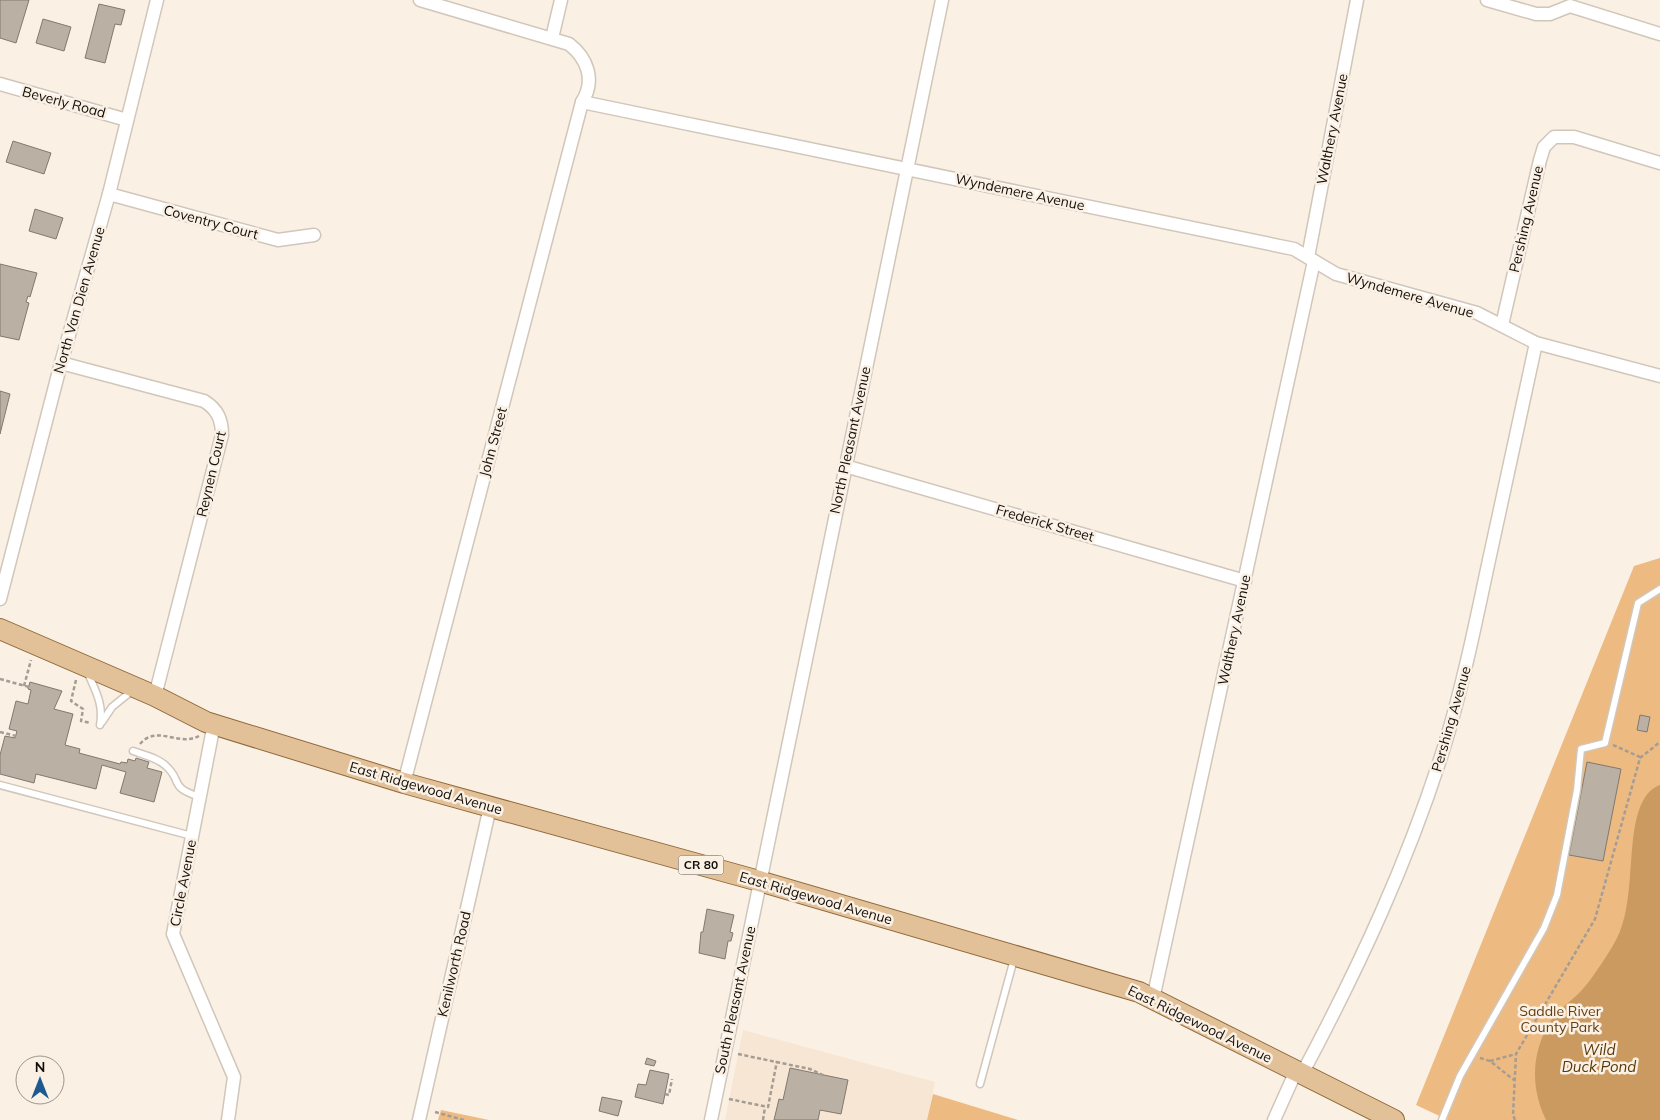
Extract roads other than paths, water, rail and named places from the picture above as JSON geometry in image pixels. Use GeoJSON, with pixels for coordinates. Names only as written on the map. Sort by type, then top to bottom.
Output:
{"type":"FeatureCollection","features":[{"type":"Feature","properties":{"kind":"main road","name":"East Ridgewood Avenue"},"geometry":{"type":"LineString","coordinates":[[0,629],[81,671],[155,696],[207,730],[760,881],[1139,992],[1394,1120]]}},
{"type":"Feature","properties":{"kind":"street","name":"North Van Dien Avenue"},"geometry":{"type":"LineString","coordinates":[[0,599],[61,362],[109,194],[158,0]]}},
{"type":"Feature","properties":{"kind":"street"},"geometry":{"type":"LineString","coordinates":[[420,0],[569,44],[579,52],[586,62],[589,76],[588,86],[582,102]]}},
{"type":"Feature","properties":{"kind":"street"},"geometry":{"type":"LineString","coordinates":[[552,38],[561,0]]}},
{"type":"Feature","properties":{"kind":"street","name":"North Pleasant Avenue"},"geometry":{"type":"LineString","coordinates":[[760,881],[942,0]]}},
{"type":"Feature","properties":{"kind":"street","name":"Walthery Avenue"},"geometry":{"type":"LineString","coordinates":[[1153,999],[1245,581],[1311,259],[1357,0]]}},
{"type":"Feature","properties":{"kind":"street"},"geometry":{"type":"LineString","coordinates":[[1488,0],[1536,14],[1550,14],[1571,3],[1660,34]]}},
{"type":"Feature","properties":{"kind":"street","name":"Beverly Road"},"geometry":{"type":"LineString","coordinates":[[0,84],[127,120]]}},
{"type":"Feature","properties":{"kind":"street","name":"Wyndemere Avenue"},"geometry":{"type":"LineString","coordinates":[[582,102],[1294,249],[1336,274],[1477,313],[1536,344],[1660,376]]}},
{"type":"Feature","properties":{"kind":"street","name":"John Street"},"geometry":{"type":"LineString","coordinates":[[404,783],[582,102]]}},
{"type":"Feature","properties":{"kind":"street","name":"Pershing Avenue"},"geometry":{"type":"LineString","coordinates":[[1502,326],[1544,147],[1554,137],[1574,137],[1660,163]]}},
{"type":"Feature","properties":{"kind":"street","name":"Coventry Court"},"geometry":{"type":"LineString","coordinates":[[109,194],[278,240],[314,235]]}},
{"type":"Feature","properties":{"kind":"street","name":"Pershing Avenue"},"geometry":{"type":"LineString","coordinates":[[1274,1120],[1346,992],[1379,923],[1411,843],[1445,743],[1466,667],[1536,344]]}},
{"type":"Feature","properties":{"kind":"street","name":"Reynen Court"},"geometry":{"type":"LineString","coordinates":[[61,362],[204,400],[218,413],[222,424],[222,435],[155,696]]}},
{"type":"Feature","properties":{"kind":"street","name":"Frederick Street"},"geometry":{"type":"LineString","coordinates":[[845,466],[1245,581]]}},
{"type":"Feature","properties":{"kind":"street","name":"Circle Avenue"},"geometry":{"type":"LineString","coordinates":[[207,730],[200,796],[172,934],[234,1076],[228,1120]]}},
{"type":"Feature","properties":{"kind":"street","name":"Kenilworth Road"},"geometry":{"type":"LineString","coordinates":[[419,1120],[490,807]]}},
{"type":"Feature","properties":{"kind":"street","name":"South Pleasant Avenue"},"geometry":{"type":"LineString","coordinates":[[711,1120],[760,881]]}},
{"type":"Feature","properties":{"kind":"lane"},"geometry":{"type":"LineString","coordinates":[[1442,1120],[1460,1076],[1544,928],[1557,895],[1577,790],[1581,749],[1605,743],[1638,603],[1660,589]]}},
{"type":"Feature","properties":{"kind":"lane"},"geometry":{"type":"LineString","coordinates":[[81,671],[101,703],[100,725],[112,707],[136,688]]}},
{"type":"Feature","properties":{"kind":"lane"},"geometry":{"type":"LineString","coordinates":[[133,751],[167,766],[176,785],[182,791],[200,796]]}},
{"type":"Feature","properties":{"kind":"lane"},"geometry":{"type":"LineString","coordinates":[[0,785],[192,836]]}},
{"type":"Feature","properties":{"kind":"lane"},"geometry":{"type":"LineString","coordinates":[[980,1084],[1016,956]]}},
{"type":"Feature","properties":{"kind":"water","name":"Wild Duck Pond"},"geometry":{"type":"Polygon","coordinates":[[[1660,785],[1660,1120],[1546,1120],[1537,1095],[1535,1082],[1535,1069],[1540,1044],[1552,1019],[1586,985],[1616,940],[1627,901],[1635,825],[1644,800],[1651,791],[1660,785]]]}},
{"type":"Feature","properties":{"kind":"park label","name":"Saddle River County Park"},"geometry":{"type":"Point","coordinates":[1560,1020]}}]}
